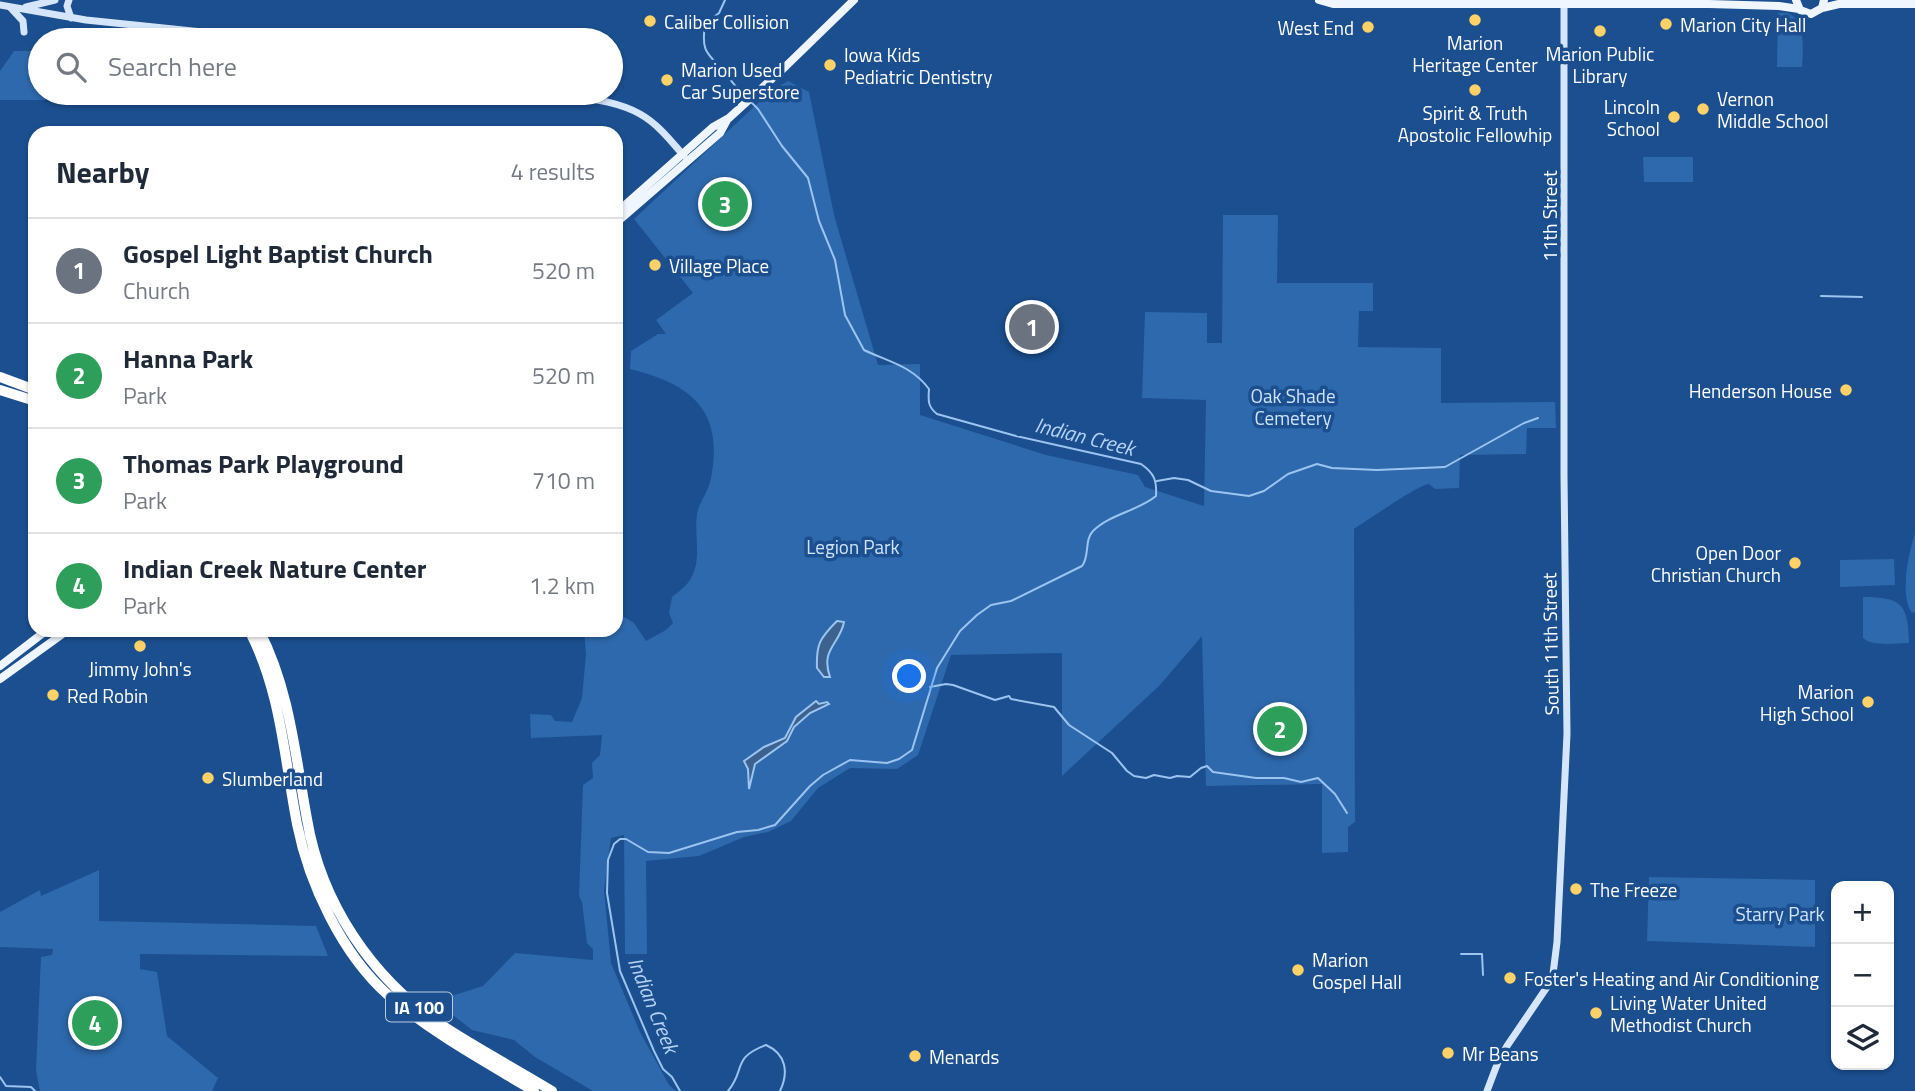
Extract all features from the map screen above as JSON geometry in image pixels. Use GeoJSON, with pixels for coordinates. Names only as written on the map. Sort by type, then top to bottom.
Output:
{"type":"FeatureCollection","features":[{"type":"Feature","properties":{"kind":"highway"},"geometry":{"type":"LineString","coordinates":[[0,377],[28,387]]}},
{"type":"Feature","properties":{"kind":"highway"},"geometry":{"type":"LineString","coordinates":[[0,390],[28,399]]}},
{"type":"Feature","properties":{"kind":"highway","name":"IA 100"},"geometry":{"type":"LineString","coordinates":[[252,637],[261,655],[275,699],[303,848],[316,888],[342,937],[373,979],[407,1010],[437,1033],[534,1091]]}},
{"type":"Feature","properties":{"kind":"highway","name":"IA 100"},"geometry":{"type":"LineString","coordinates":[[262,637],[282,684],[291,721],[312,845],[325,883],[352,933],[382,973],[442,1026],[552,1091]]}},
{"type":"Feature","properties":{"kind":"main road"},"geometry":{"type":"LineString","coordinates":[[623,217],[687,158],[713,127],[729,118],[854,0]]}},
{"type":"Feature","properties":{"kind":"main road"},"geometry":{"type":"LineString","coordinates":[[1319,0],[1333,4],[1797,4],[1811,14],[1823,4],[1915,4]]}},
{"type":"Feature","properties":{"kind":"main road"},"geometry":{"type":"LineString","coordinates":[[1339,0],[1354,3]]}},
{"type":"Feature","properties":{"kind":"main road"},"geometry":{"type":"LineString","coordinates":[[1728,5],[1785,0]]}},
{"type":"Feature","properties":{"kind":"main road"},"geometry":{"type":"LineString","coordinates":[[623,208],[687,158]]}},
{"type":"Feature","properties":{"kind":"main road"},"geometry":{"type":"LineString","coordinates":[[0,666],[38,637]]}},
{"type":"Feature","properties":{"kind":"main road"},"geometry":{"type":"LineString","coordinates":[[0,679],[58,637]]}},
{"type":"Feature","properties":{"kind":"street"},"geometry":{"type":"LineString","coordinates":[[13,8],[55,0]]}},
{"type":"Feature","properties":{"kind":"street"},"geometry":{"type":"LineString","coordinates":[[69,0],[67,6],[71,18]]}},
{"type":"Feature","properties":{"kind":"street","name":"11th Street"},"geometry":{"type":"LineString","coordinates":[[1564,4],[1565,345]]}},
{"type":"Feature","properties":{"kind":"street"},"geometry":{"type":"LineString","coordinates":[[0,5],[71,18],[166,28]]}},
{"type":"Feature","properties":{"kind":"street"},"geometry":{"type":"LineString","coordinates":[[13,8],[23,21],[24,32]]}},
{"type":"Feature","properties":{"kind":"street"},"geometry":{"type":"LineString","coordinates":[[619,105],[640,114],[659,128],[687,158]]}},
{"type":"Feature","properties":{"kind":"street","name":"South 11th Street"},"geometry":{"type":"LineString","coordinates":[[1487,1091],[1507,1046],[1547,987],[1553,974],[1557,942],[1567,734],[1565,345]]}},
{"type":"Feature","properties":{"kind":"green space"},"geometry":{"type":"Polygon","coordinates":[[[1778,13],[1788,13],[1798,23],[1802,38],[1802,67],[1777,67],[1778,13]]]}},
{"type":"Feature","properties":{"kind":"green space"},"geometry":{"type":"Polygon","coordinates":[[[14,51],[28,51],[28,100],[0,100],[0,71],[14,51]]]}},
{"type":"Feature","properties":{"kind":"green space"},"geometry":{"type":"Polygon","coordinates":[[[788,81],[809,92],[834,215],[878,365],[920,364],[920,415],[1046,455],[1138,475],[1145,487],[1204,506],[1206,400],[1142,398],[1145,312],[1207,313],[1207,343],[1222,343],[1223,215],[1278,215],[1277,283],[1373,283],[1373,311],[1359,311],[1358,347],[1441,348],[1441,403],[1555,402],[1556,428],[1527,428],[1526,454],[1460,455],[1459,488],[1435,489],[1429,484],[1423,486],[1354,529],[1355,822],[1348,827],[1348,852],[1322,853],[1322,784],[1206,786],[1202,636],[1159,686],[1062,776],[1062,653],[951,655],[918,755],[897,769],[850,768],[818,788],[791,821],[768,832],[744,837],[699,856],[646,861],[647,954],[625,954],[624,835],[611,838],[604,890],[611,963],[640,1032],[669,1085],[676,1091],[593,1091],[535,1057],[514,1040],[472,1030],[440,1005],[445,998],[483,986],[515,953],[593,960],[593,949],[587,943],[579,896],[583,785],[593,778],[592,763],[600,755],[602,735],[531,738],[530,714],[551,715],[555,721],[572,722],[582,698],[586,654],[585,637],[623,637],[623,616],[634,623],[646,641],[666,630],[673,623],[669,613],[672,597],[688,583],[694,571],[697,555],[697,514],[710,483],[714,455],[713,435],[699,404],[686,392],[652,375],[630,369],[631,351],[658,334],[666,334],[656,320],[693,293],[634,219],[771,91],[788,81]]]}},
{"type":"Feature","properties":{"kind":"green space"},"geometry":{"type":"Polygon","coordinates":[[[1643,157],[1693,157],[1693,182],[1644,182],[1643,157]]]}},
{"type":"Feature","properties":{"kind":"green space"},"geometry":{"type":"Polygon","coordinates":[[[1915,533],[1915,612],[1912,613],[1908,605],[1906,585],[1915,533]]]}},
{"type":"Feature","properties":{"kind":"green space"},"geometry":{"type":"Polygon","coordinates":[[[1894,559],[1895,585],[1840,587],[1840,560],[1894,559]]]}},
{"type":"Feature","properties":{"kind":"green space"},"geometry":{"type":"Polygon","coordinates":[[[1863,597],[1887,599],[1900,605],[1907,619],[1909,643],[1878,644],[1863,638],[1863,597]]]}},
{"type":"Feature","properties":{"kind":"green space"},"geometry":{"type":"Polygon","coordinates":[[[99,870],[99,921],[316,926],[328,956],[140,954],[140,969],[157,972],[167,1036],[218,1078],[212,1091],[40,1091],[36,1070],[41,957],[52,955],[53,949],[0,947],[0,912],[40,890],[41,896],[99,870]]]}},
{"type":"Feature","properties":{"kind":"green space","name":"Starry Park"},"geometry":{"type":"Polygon","coordinates":[[[1649,877],[1815,880],[1815,947],[1647,941],[1649,877]]]}},
{"type":"Feature","properties":{"kind":"shaded area"},"geometry":{"type":"Polygon","coordinates":[[[837,621],[844,622],[827,660],[830,677],[824,677],[817,668],[818,647],[837,621]]]}},
{"type":"Feature","properties":{"kind":"shaded area"},"geometry":{"type":"Polygon","coordinates":[[[816,701],[819,704],[829,704],[810,713],[794,727],[787,741],[755,764],[749,789],[748,769],[744,761],[764,747],[785,738],[796,717],[816,701]]]}},
{"type":"Feature","properties":{"kind":"waterway","name":"Indian Creek"},"geometry":{"type":"LineString","coordinates":[[725,0],[719,13],[705,24],[706,51],[746,98]]}},
{"type":"Feature","properties":{"kind":"waterway","name":"Indian Creek"},"geometry":{"type":"LineString","coordinates":[[680,1091],[672,1077],[663,1069],[620,971],[607,893],[608,860],[614,844],[620,839],[626,839],[648,852],[669,853],[737,832],[775,825],[810,786],[823,775],[850,760],[887,763],[899,759],[912,750],[937,668],[960,631],[991,605],[1011,601],[1082,566],[1093,531],[1107,520],[1156,496],[1154,477],[1141,464],[1016,436],[937,414],[929,403],[929,389],[922,381],[900,365],[864,350],[845,315],[835,260],[819,221],[808,178],[750,101]]}},
{"type":"Feature","properties":{"kind":"waterway"},"geometry":{"type":"LineString","coordinates":[[1821,296],[1862,297]]}},
{"type":"Feature","properties":{"kind":"waterway"},"geometry":{"type":"LineString","coordinates":[[1157,481],[1174,478],[1188,480],[1211,491],[1249,496],[1264,491],[1288,474],[1317,464],[1332,468],[1377,470],[1445,467],[1524,423],[1538,418]]}},
{"type":"Feature","properties":{"kind":"waterway"},"geometry":{"type":"LineString","coordinates":[[930,687],[953,685],[995,700],[1009,696],[1011,699],[1054,707],[1069,725],[1112,753],[1134,776],[1190,777],[1207,766],[1213,772],[1256,778],[1284,778],[1301,782],[1318,778],[1335,794],[1347,813]]}},
{"type":"Feature","properties":{"kind":"waterway"},"geometry":{"type":"LineString","coordinates":[[1461,954],[1482,954],[1483,975]]}},
{"type":"Feature","properties":{"kind":"waterway","name":"Indian Creek"},"geometry":{"type":"LineString","coordinates":[[728,1091],[743,1060],[766,1045],[778,1053],[784,1064],[780,1091]]}},
{"type":"Feature","properties":{"kind":"waterway"},"geometry":{"type":"LineString","coordinates":[[0,1077],[6,1086],[31,1087],[35,1091]]}},
{"type":"Feature","properties":{"kind":"place","name":"Marion Heritage Center"},"geometry":{"type":"Point","coordinates":[1475,20]}},
{"type":"Feature","properties":{"kind":"place","name":"Caliber Collision"},"geometry":{"type":"Point","coordinates":[650,21]}},
{"type":"Feature","properties":{"kind":"place","name":"Marion City Hall"},"geometry":{"type":"Point","coordinates":[1666,24]}},
{"type":"Feature","properties":{"kind":"place","name":"West End"},"geometry":{"type":"Point","coordinates":[1368,27]}},
{"type":"Feature","properties":{"kind":"place","name":"Marion Public Library"},"geometry":{"type":"Point","coordinates":[1600,31]}},
{"type":"Feature","properties":{"kind":"place","name":"Iowa Kids Pediatric Dentistry"},"geometry":{"type":"Point","coordinates":[830,65]}},
{"type":"Feature","properties":{"kind":"place","name":"Marion Used Car Superstore"},"geometry":{"type":"Point","coordinates":[667,80]}},
{"type":"Feature","properties":{"kind":"place","name":"Spirit & Truth Apostolic Fellowhip"},"geometry":{"type":"Point","coordinates":[1475,90]}},
{"type":"Feature","properties":{"kind":"place","name":"Vernon Middle School"},"geometry":{"type":"Point","coordinates":[1703,109]}},
{"type":"Feature","properties":{"kind":"place","name":"Lincoln School"},"geometry":{"type":"Point","coordinates":[1674,117]}},
{"type":"Feature","properties":{"kind":"place","name":"Thomas Park Playground"},"geometry":{"type":"Point","coordinates":[725,204]}},
{"type":"Feature","properties":{"kind":"place","name":"Village Place"},"geometry":{"type":"Point","coordinates":[655,265]}},
{"type":"Feature","properties":{"kind":"place","name":"Gospel Light Baptist Church"},"geometry":{"type":"Point","coordinates":[1032,327]}},
{"type":"Feature","properties":{"kind":"place","name":"Henderson House"},"geometry":{"type":"Point","coordinates":[1846,390]}},
{"type":"Feature","properties":{"kind":"place","name":"Open Door Christian Church"},"geometry":{"type":"Point","coordinates":[1795,563]}},
{"type":"Feature","properties":{"kind":"place","name":"Jimmy John's"},"geometry":{"type":"Point","coordinates":[140,646]}},
{"type":"Feature","properties":{"kind":"place","name":"Red Robin"},"geometry":{"type":"Point","coordinates":[53,695]}},
{"type":"Feature","properties":{"kind":"place","name":"Marion High School"},"geometry":{"type":"Point","coordinates":[1868,702]}},
{"type":"Feature","properties":{"kind":"place","name":"Hanna Park"},"geometry":{"type":"Point","coordinates":[1280,729]}},
{"type":"Feature","properties":{"kind":"place","name":"Slumberland"},"geometry":{"type":"Point","coordinates":[208,778]}},
{"type":"Feature","properties":{"kind":"place","name":"The Freeze"},"geometry":{"type":"Point","coordinates":[1576,889]}},
{"type":"Feature","properties":{"kind":"place","name":"Marion Gospel Hall"},"geometry":{"type":"Point","coordinates":[1298,970]}},
{"type":"Feature","properties":{"kind":"place","name":"Foster's Heating and Air Conditioning"},"geometry":{"type":"Point","coordinates":[1510,978]}},
{"type":"Feature","properties":{"kind":"place","name":"Living Water United Methodist Church"},"geometry":{"type":"Point","coordinates":[1596,1013]}},
{"type":"Feature","properties":{"kind":"place","name":"Indian Creek Nature Center"},"geometry":{"type":"Point","coordinates":[95,1023]}},
{"type":"Feature","properties":{"kind":"place","name":"Mr Beans"},"geometry":{"type":"Point","coordinates":[1448,1053]}},
{"type":"Feature","properties":{"kind":"place","name":"Menards"},"geometry":{"type":"Point","coordinates":[915,1056]}},
{"type":"Feature","properties":{"kind":"park label","name":"Oak Shade Cemetery"},"geometry":{"type":"Point","coordinates":[1293,406]}},
{"type":"Feature","properties":{"kind":"park label","name":"Legion Park"},"geometry":{"type":"Point","coordinates":[853,546]}}]}
